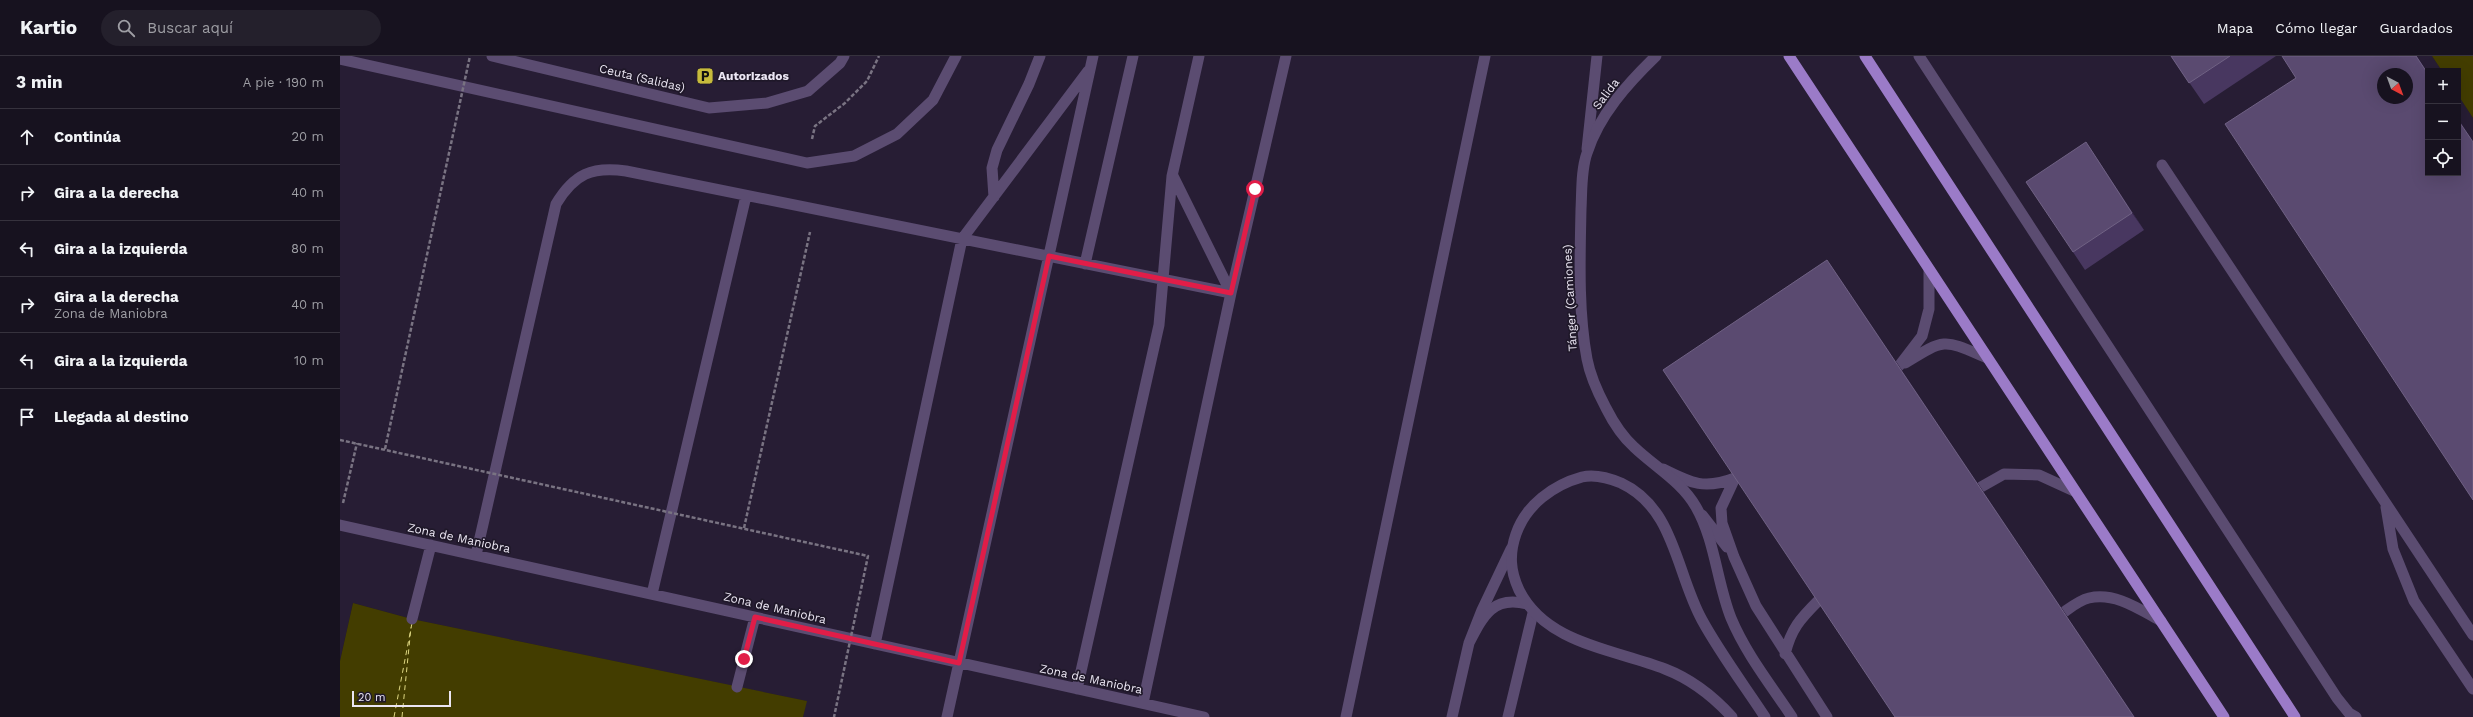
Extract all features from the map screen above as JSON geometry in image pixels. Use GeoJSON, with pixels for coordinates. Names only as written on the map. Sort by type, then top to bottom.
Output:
{"type":"FeatureCollection","features":[{"type":"Feature","properties":{"kind":"main road"},"geometry":{"type":"LineString","coordinates":[[1789,56],[1929,271],[2224,717]]}},
{"type":"Feature","properties":{"kind":"main road"},"geometry":{"type":"LineString","coordinates":[[1865,56],[2295,717]]}},
{"type":"Feature","properties":{"kind":"street","name":"Ceuta (Salidas)"},"geometry":{"type":"LineString","coordinates":[[492,56],[709,108],[767,103],[808,91],[840,64],[844,56]]}},
{"type":"Feature","properties":{"kind":"street"},"geometry":{"type":"LineString","coordinates":[[340,59],[807,164],[854,156],[897,134],[933,100],[956,56]]}},
{"type":"Feature","properties":{"kind":"street"},"geometry":{"type":"LineString","coordinates":[[947,717],[1094,56]]}},
{"type":"Feature","properties":{"kind":"street"},"geometry":{"type":"LineString","coordinates":[[1085,264],[1133,56]]}},
{"type":"Feature","properties":{"kind":"street"},"geometry":{"type":"LineString","coordinates":[[1077,689],[1159,325],[1172,176],[1199,56]]}},
{"type":"Feature","properties":{"kind":"street"},"geometry":{"type":"LineString","coordinates":[[1143,703],[1231,293],[1286,56]]}},
{"type":"Feature","properties":{"kind":"street"},"geometry":{"type":"LineString","coordinates":[[1346,717],[1485,56]]}},
{"type":"Feature","properties":{"kind":"street","name":"Tánger (Camiones)"},"geometry":{"type":"LineString","coordinates":[[1597,56],[1582,186],[1580,235],[1583,333],[1587,361],[1606,408],[1619,429],[1634,447],[1658,466],[1683,490],[1696,507],[1710,542],[1720,587],[1732,619],[1750,654],[1792,717]]}},
{"type":"Feature","properties":{"kind":"street","name":"Salida"},"geometry":{"type":"LineString","coordinates":[[1586,154],[1606,112],[1656,56]]}},
{"type":"Feature","properties":{"kind":"street"},"geometry":{"type":"LineString","coordinates":[[1919,56],[2337,698],[2349,713],[2356,717]]}},
{"type":"Feature","properties":{"kind":"street"},"geometry":{"type":"LineString","coordinates":[[994,197],[992,168],[997,150],[1038,59]]}},
{"type":"Feature","properties":{"kind":"street"},"geometry":{"type":"LineString","coordinates":[[875,644],[962,239],[1091,67]]}},
{"type":"Feature","properties":{"kind":"street"},"geometry":{"type":"LineString","coordinates":[[2162,165],[2473,635]]}},
{"type":"Feature","properties":{"kind":"street"},"geometry":{"type":"LineString","coordinates":[[476,555],[556,204],[565,190],[577,178],[592,171],[609,169],[806,207],[1231,293]]}},
{"type":"Feature","properties":{"kind":"street"},"geometry":{"type":"LineString","coordinates":[[1172,176],[1231,293]]}},
{"type":"Feature","properties":{"kind":"street"},"geometry":{"type":"LineString","coordinates":[[652,594],[746,196]]}},
{"type":"Feature","properties":{"kind":"street"},"geometry":{"type":"LineString","coordinates":[[1929,271],[1929,309],[1926,324],[1922,336],[1899,366],[1940,343],[1952,343],[1987,358]]}},
{"type":"Feature","properties":{"kind":"street"},"geometry":{"type":"LineString","coordinates":[[1658,466],[1688,481],[1704,486],[1720,484],[1735,478],[1721,508],[1722,523],[1734,557],[1756,606],[1785,654],[1827,717]]}},
{"type":"Feature","properties":{"kind":"street"},"geometry":{"type":"LineString","coordinates":[[1981,488],[2004,474],[2039,475],[2074,491]]}},
{"type":"Feature","properties":{"kind":"street"},"geometry":{"type":"LineString","coordinates":[[1452,717],[1469,643],[1482,610],[1511,550],[1519,527],[1532,508],[1548,492],[1567,481],[1587,476],[1609,478],[1628,487],[1645,500],[1664,523],[1690,595],[1702,620],[1765,717]]}},
{"type":"Feature","properties":{"kind":"street"},"geometry":{"type":"LineString","coordinates":[[2385,502],[2393,549],[2414,601],[2473,689]]}},
{"type":"Feature","properties":{"kind":"street"},"geometry":{"type":"LineString","coordinates":[[1696,507],[1734,557]]}},
{"type":"Feature","properties":{"kind":"street","name":"Zona de Maniobra"},"geometry":{"type":"LineString","coordinates":[[340,525],[1204,717]]}},
{"type":"Feature","properties":{"kind":"street"},"geometry":{"type":"LineString","coordinates":[[412,619],[431,545]]}},
{"type":"Feature","properties":{"kind":"street"},"geometry":{"type":"LineString","coordinates":[[1508,717],[1530,608],[1516,583],[1512,568],[1511,550]]}},
{"type":"Feature","properties":{"kind":"street"},"geometry":{"type":"LineString","coordinates":[[2064,612],[2087,598],[2098,597],[2124,600],[2161,621]]}},
{"type":"Feature","properties":{"kind":"street"},"geometry":{"type":"LineString","coordinates":[[1469,643],[1482,619],[1493,607],[1513,600],[1530,608],[1552,627],[1568,636],[1666,669],[1699,686],[1718,701],[1732,717]]}},
{"type":"Feature","properties":{"kind":"street"},"geometry":{"type":"LineString","coordinates":[[1785,654],[1789,635],[1801,617],[1818,601]]}},
{"type":"Feature","properties":{"kind":"street"},"geometry":{"type":"LineString","coordinates":[[737,687],[755,617]]}},
{"type":"Feature","properties":{"kind":"path"},"geometry":{"type":"LineString","coordinates":[[385,449],[470,56]]}},
{"type":"Feature","properties":{"kind":"path"},"geometry":{"type":"LineString","coordinates":[[807,164],[815,126],[845,103],[867,81],[879,56]]}},
{"type":"Feature","properties":{"kind":"path"},"geometry":{"type":"LineString","coordinates":[[744,528],[810,233],[806,207]]}},
{"type":"Feature","properties":{"kind":"path"},"geometry":{"type":"LineString","coordinates":[[340,440],[868,556],[834,717]]}},
{"type":"Feature","properties":{"kind":"path"},"geometry":{"type":"LineString","coordinates":[[342,508],[357,443]]}},
{"type":"Feature","properties":{"kind":"shaded area"},"geometry":{"type":"Polygon","coordinates":[[[340,56],[2432,56],[2440,68],[2425,68],[2425,176],[2461,176],[2461,100],[2473,118],[2473,717],[803,717],[806,701],[412,619],[353,603],[340,661],[340,56]]]}},
{"type":"Feature","properties":{"kind":"shaded area"},"geometry":{"type":"Polygon","coordinates":[[[2432,56],[2473,56],[2473,118],[2461,100],[2461,68],[2440,68],[2432,56]]]}},
{"type":"Feature","properties":{"kind":"shaded area"},"geometry":{"type":"Polygon","coordinates":[[[353,603],[412,619],[807,701],[803,717],[340,717],[340,661],[353,603]]]}},
{"type":"Feature","properties":{"kind":"building"},"geometry":{"type":"Polygon","coordinates":[[[2171,56],[2230,56],[2189,83],[2171,56]]]}},
{"type":"Feature","properties":{"kind":"building"},"geometry":{"type":"Polygon","coordinates":[[[2282,56],[2416,56],[2425,70],[2425,176],[2461,176],[2461,124],[2473,142],[2473,500],[2225,124],[2296,78],[2282,56]]]}},
{"type":"Feature","properties":{"kind":"building"},"geometry":{"type":"Polygon","coordinates":[[[2086,142],[2132,213],[2073,252],[2026,182],[2086,142]]]}},
{"type":"Feature","properties":{"kind":"building"},"geometry":{"type":"Polygon","coordinates":[[[1827,260],[2134,717],[1895,717],[1663,370],[1827,260]]]}},
{"type":"Feature","properties":{"kind":"ferry route"},"geometry":{"type":"LineString","coordinates":[[394,717],[412,623]]}},
{"type":"Feature","properties":{"kind":"ferry route"},"geometry":{"type":"LineString","coordinates":[[402,717],[411,627]]}},
{"type":"Feature","properties":{"kind":"place","name":"Autorizados"},"geometry":{"type":"Point","coordinates":[705,76]}},
{"type":"Feature","properties":{"kind":"route"},"geometry":{"type":"LineString","coordinates":[[744,659],[755,617],[959,663],[1049,256],[1231,293],[1255,189]]}}]}
